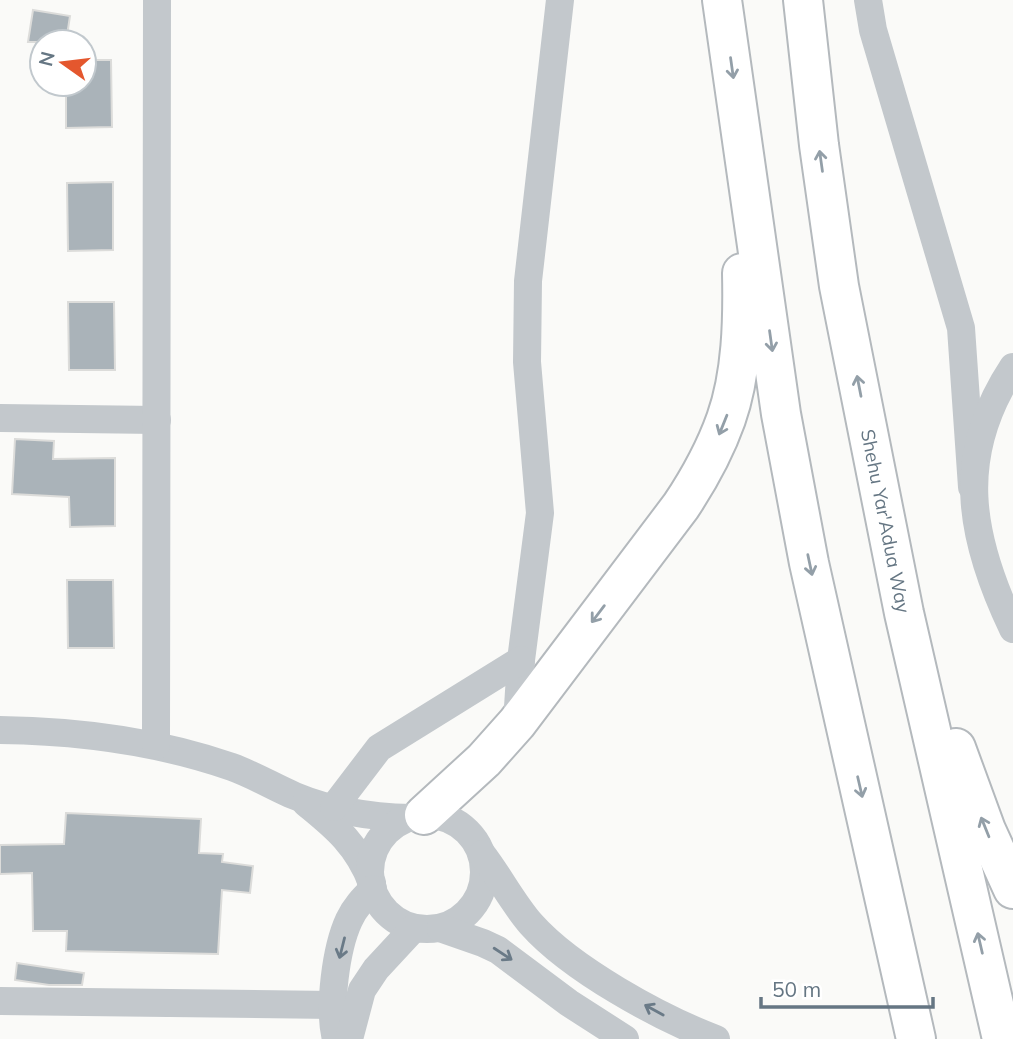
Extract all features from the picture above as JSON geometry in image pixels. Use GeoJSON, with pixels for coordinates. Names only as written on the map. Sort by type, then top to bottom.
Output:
{"type":"FeatureCollection","features":[{"type":"Feature","properties":{"kind":"highway"},"geometry":{"type":"LineString","coordinates":[[722,0],[781,414],[807,550],[916,1039]]}},
{"type":"Feature","properties":{"kind":"highway","name":"Shehu Yar'Adua Way"},"geometry":{"type":"LineString","coordinates":[[803,0],[819,145],[839,286],[904,613],[998,1024]]}},
{"type":"Feature","properties":{"kind":"highway"},"geometry":{"type":"LineString","coordinates":[[417,817],[484,760],[517,723],[699,479],[726,418],[734,386],[741,334],[738,114]]}},
{"type":"Feature","properties":{"kind":"highway"},"geometry":{"type":"LineString","coordinates":[[904,613],[986,830],[1013,889]]}},
{"type":"Feature","properties":{"kind":"street"},"geometry":{"type":"LineString","coordinates":[[156,746],[157,0]]}},
{"type":"Feature","properties":{"kind":"street"},"geometry":{"type":"LineString","coordinates":[[517,723],[521,660],[540,513],[527,362],[528,281],[560,0]]}},
{"type":"Feature","properties":{"kind":"street"},"geometry":{"type":"LineString","coordinates":[[868,0],[873,30],[961,328],[972,487],[982,547],[1003,609],[1013,629]]}},
{"type":"Feature","properties":{"kind":"street"},"geometry":{"type":"LineString","coordinates":[[972,487],[979,436],[998,390],[1013,367]]}},
{"type":"Feature","properties":{"kind":"street"},"geometry":{"type":"LineString","coordinates":[[0,418],[157,420]]}},
{"type":"Feature","properties":{"kind":"street"},"geometry":{"type":"LineString","coordinates":[[334,807],[379,748],[521,660]]}},
{"type":"Feature","properties":{"kind":"street"},"geometry":{"type":"LineString","coordinates":[[0,730],[55,730],[109,736],[233,768],[298,797],[334,807],[383,817],[443,817],[455,822],[471,835],[532,925],[569,957],[659,1013],[716,1039]]}},
{"type":"Feature","properties":{"kind":"street"},"geometry":{"type":"LineString","coordinates":[[298,797],[348,841],[364,862],[382,907],[396,921],[483,943],[498,950],[569,1003],[625,1039]]}},
{"type":"Feature","properties":{"kind":"street"},"geometry":{"type":"LineString","coordinates":[[337,1039],[334,1004],[339,956],[348,921],[372,886],[370,869],[376,848],[388,832],[417,817]]}},
{"type":"Feature","properties":{"kind":"street"},"geometry":{"type":"LineString","coordinates":[[349,1039],[362,990],[376,969],[427,928],[458,921],[473,907],[482,889],[484,871],[481,852]]}},
{"type":"Feature","properties":{"kind":"street"},"geometry":{"type":"LineString","coordinates":[[0,1001],[334,1004]]}},
{"type":"Feature","properties":{"kind":"building"},"geometry":{"type":"Polygon","coordinates":[[[33,10],[70,16],[68,28],[30,28],[33,10]]]}},
{"type":"Feature","properties":{"kind":"building"},"geometry":{"type":"Polygon","coordinates":[[[98,60],[111,60],[112,127],[66,128],[66,98],[98,98],[98,60]]]}},
{"type":"Feature","properties":{"kind":"building"},"geometry":{"type":"Polygon","coordinates":[[[113,182],[113,250],[68,251],[67,183],[113,182]]]}},
{"type":"Feature","properties":{"kind":"building"},"geometry":{"type":"Polygon","coordinates":[[[68,302],[114,302],[115,370],[69,370],[68,302]]]}},
{"type":"Feature","properties":{"kind":"building"},"geometry":{"type":"Polygon","coordinates":[[[15,439],[54,441],[53,459],[115,458],[115,526],[70,527],[69,497],[12,494],[15,439]]]}},
{"type":"Feature","properties":{"kind":"building"},"geometry":{"type":"Polygon","coordinates":[[[67,580],[113,580],[114,648],[68,648],[67,580]]]}},
{"type":"Feature","properties":{"kind":"building"},"geometry":{"type":"Polygon","coordinates":[[[66,813],[201,819],[199,853],[223,854],[222,862],[253,866],[250,893],[222,890],[218,954],[66,951],[67,931],[33,931],[32,873],[0,874],[0,845],[64,844],[66,813]]]}},
{"type":"Feature","properties":{"kind":"building"},"geometry":{"type":"Polygon","coordinates":[[[17,963],[84,973],[82,985],[49,985],[15,980],[17,963]]]}}]}
